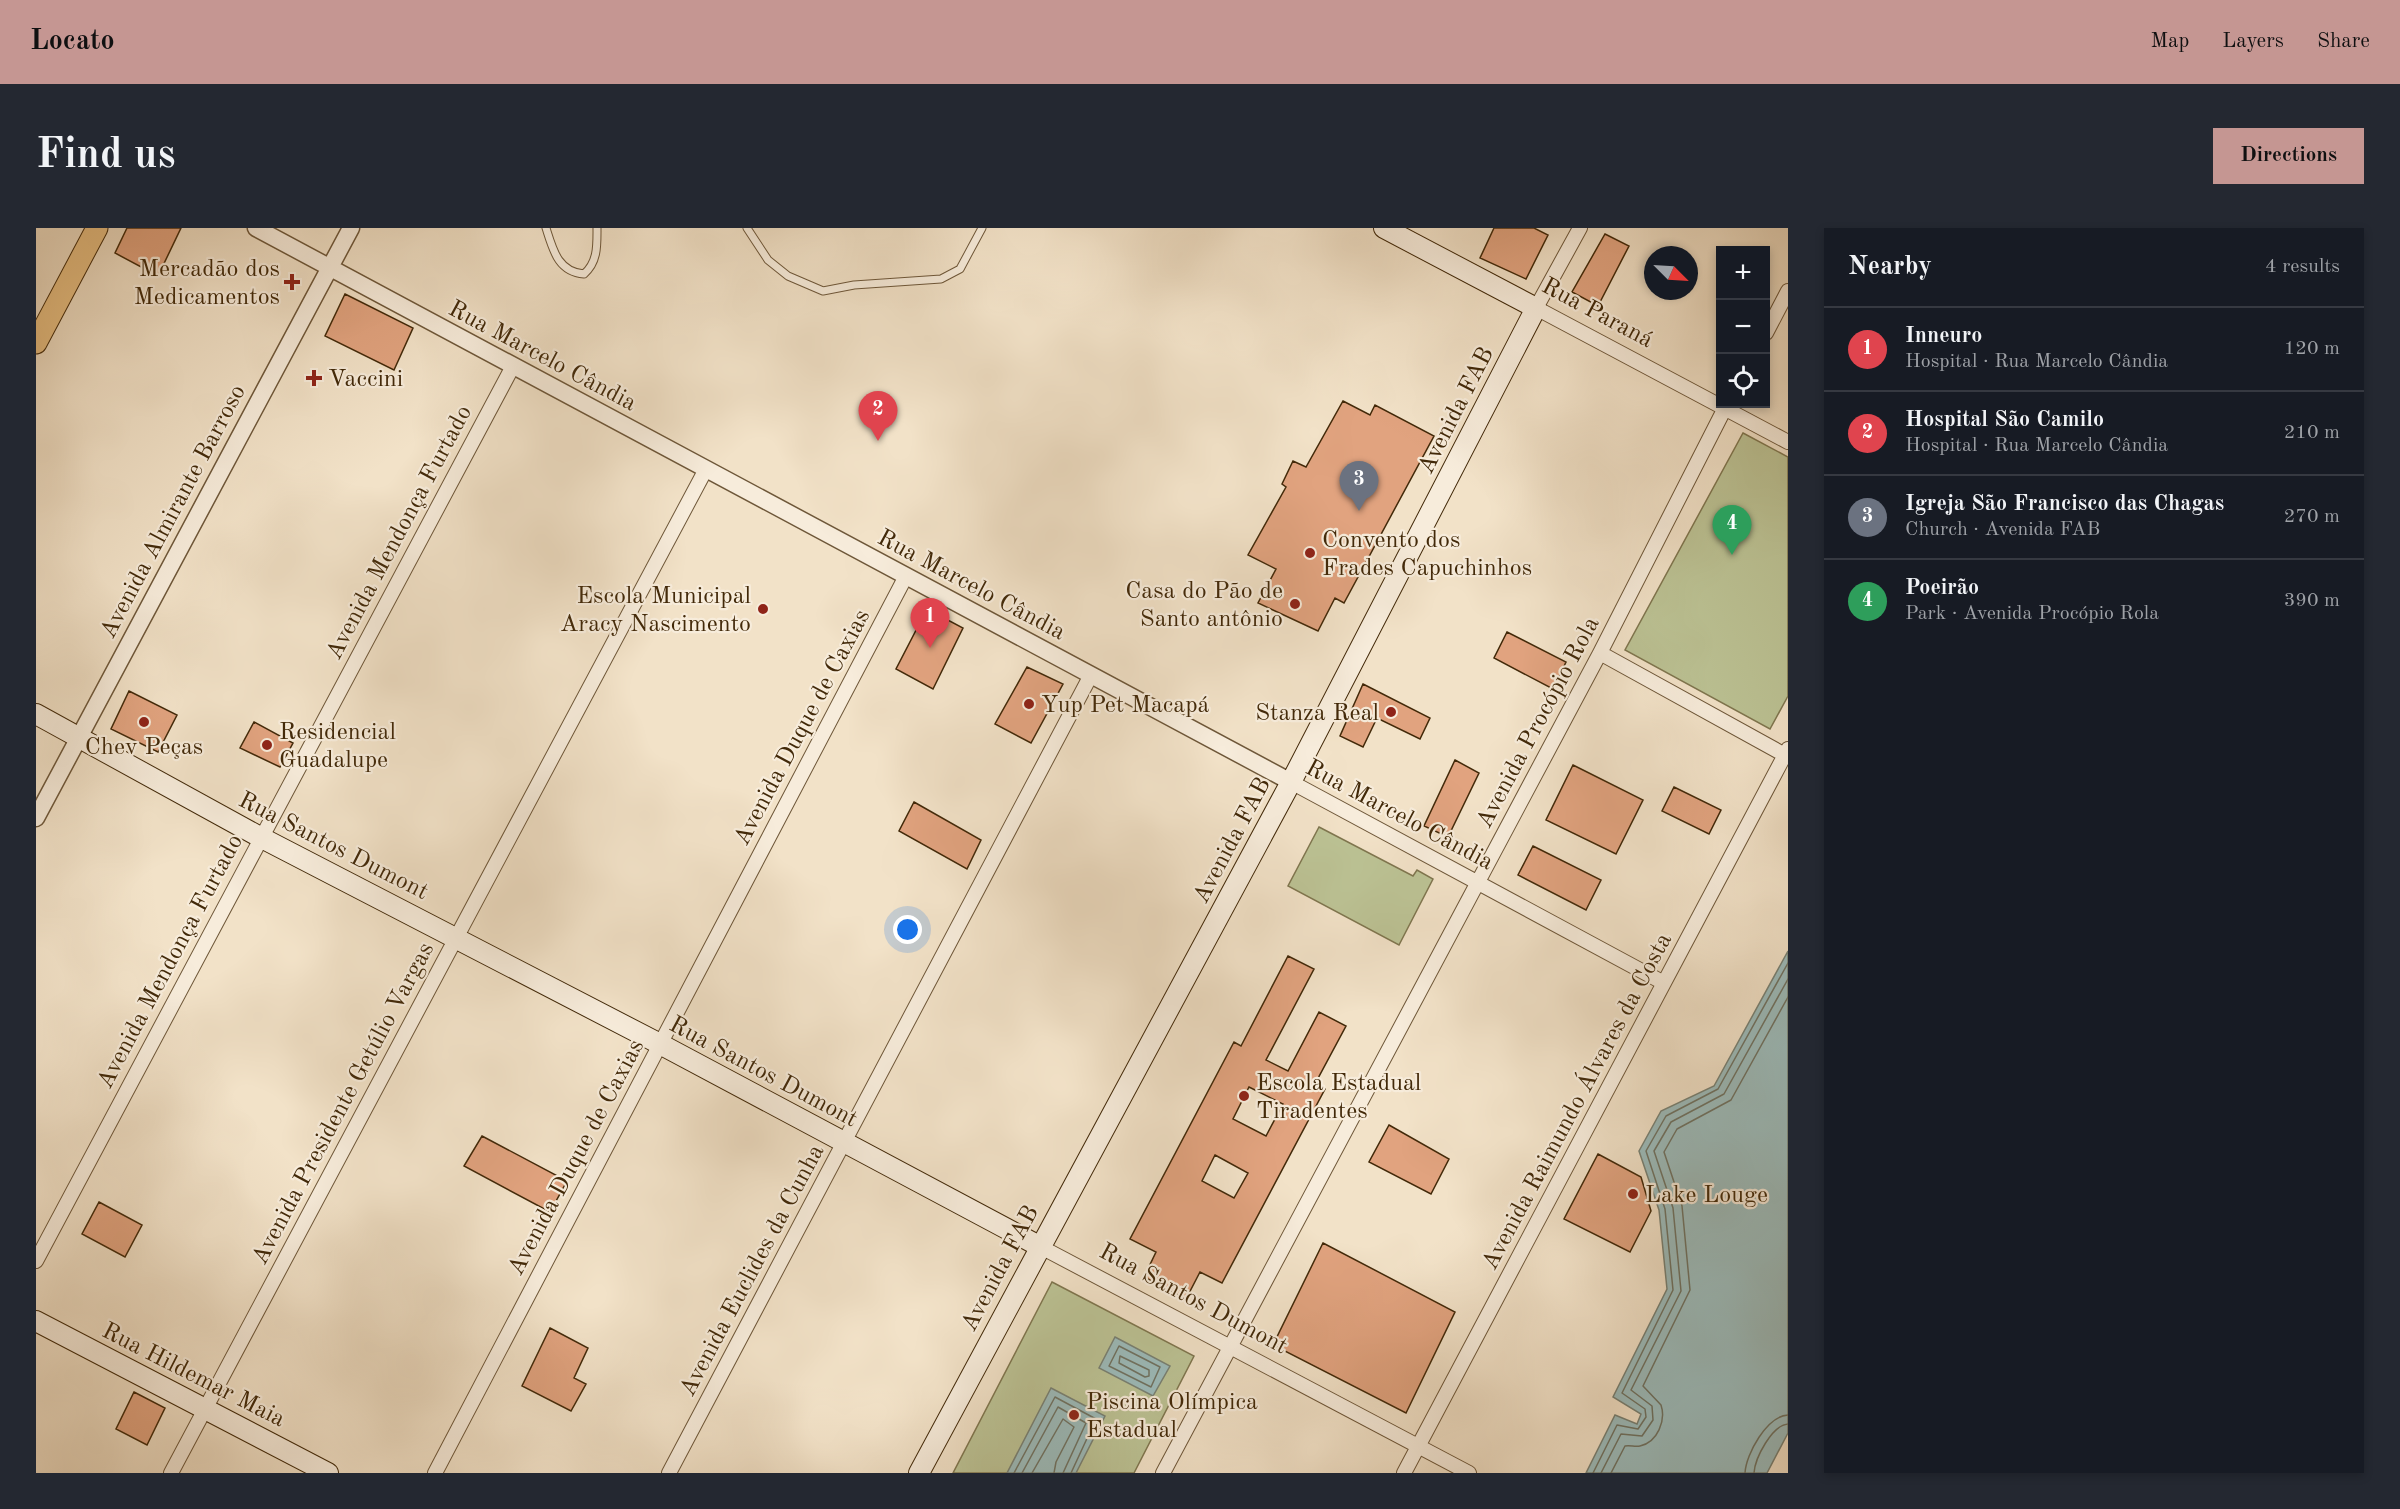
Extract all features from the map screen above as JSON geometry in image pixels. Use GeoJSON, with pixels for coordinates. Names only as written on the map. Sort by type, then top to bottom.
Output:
{"type":"FeatureCollection","features":[{"type":"Feature","properties":{"kind":"main road"},"geometry":{"type":"LineString","coordinates":[[36,343],[97,228]]}},
{"type":"Feature","properties":{"kind":"main road","name":"Rua Paraná"},"geometry":{"type":"LineString","coordinates":[[1384,228],[1536,308]]}},
{"type":"Feature","properties":{"kind":"main road","name":"Avenida FAB"},"geometry":{"type":"LineString","coordinates":[[919,1473],[1039,1246],[1291,782],[1536,308]]}},
{"type":"Feature","properties":{"kind":"main road","name":"Rua Santos Dumont"},"geometry":{"type":"LineString","coordinates":[[36,714],[260,837],[660,1044],[1039,1246]]}},
{"type":"Feature","properties":{"kind":"main road","name":"Rua Hildemar Maia"},"geometry":{"type":"LineString","coordinates":[[36,1321],[328,1473]]}},
{"type":"Feature","properties":{"kind":"street","name":"Rua Marcelo Cândia"},"geometry":{"type":"LineString","coordinates":[[256,228],[1664,983]]}},
{"type":"Feature","properties":{"kind":"street","name":"Avenida Almirante Barroso"},"geometry":{"type":"LineString","coordinates":[[36,818],[351,228]]}},
{"type":"Feature","properties":{"kind":"street","name":"Avenida FAB"},"geometry":{"type":"LineString","coordinates":[[1536,308],[1580,228]]}},
{"type":"Feature","properties":{"kind":"street"},"geometry":{"type":"LineString","coordinates":[[1770,325],[1788,291]]}},
{"type":"Feature","properties":{"kind":"street","name":"Rua Paraná"},"geometry":{"type":"LineString","coordinates":[[1536,308],[1716,401]]}},
{"type":"Feature","properties":{"kind":"street","name":"Avenida Mendonça Furtado"},"geometry":{"type":"LineString","coordinates":[[36,1261],[513,366]]}},
{"type":"Feature","properties":{"kind":"street","name":"Avenida Procópio Rola"},"geometry":{"type":"LineString","coordinates":[[1163,1473],[1600,653],[1725,408]]}},
{"type":"Feature","properties":{"kind":"street","name":"Rua Paraná"},"geometry":{"type":"LineString","coordinates":[[1729,408],[1788,442]]}},
{"type":"Feature","properties":{"kind":"street","name":"Avenida Presidente Getúlio Vargas"},"geometry":{"type":"LineString","coordinates":[[171,1473],[706,469]]}},
{"type":"Feature","properties":{"kind":"street","name":"Avenida Duque de Caxias"},"geometry":{"type":"LineString","coordinates":[[435,1473],[906,576]]}},
{"type":"Feature","properties":{"kind":"street"},"geometry":{"type":"LineString","coordinates":[[1600,653],[1787,752]]}},
{"type":"Feature","properties":{"kind":"street","name":"Avenida Euclides da Cunha"},"geometry":{"type":"LineString","coordinates":[[669,1473],[1091,675]]}},
{"type":"Feature","properties":{"kind":"street","name":"Avenida Raimundo Álvares da Costa"},"geometry":{"type":"LineString","coordinates":[[1404,1473],[1787,752]]}},
{"type":"Feature","properties":{"kind":"street","name":"Rua Santos Dumont"},"geometry":{"type":"LineString","coordinates":[[1039,1246],[1469,1473]]}},
{"type":"Feature","properties":{"kind":"lane"},"geometry":{"type":"LineString","coordinates":[[546,228],[561,265],[572,273],[584,274],[592,268],[597,249],[597,228]]}},
{"type":"Feature","properties":{"kind":"lane"},"geometry":{"type":"LineString","coordinates":[[747,228],[768,261],[789,276],[824,291],[854,285],[941,279],[960,269],[982,228]]}},
{"type":"Feature","properties":{"kind":"green space"},"geometry":{"type":"Polygon","coordinates":[[[1743,433],[1788,457],[1788,696],[1770,729],[1625,650],[1743,433]]]}},
{"type":"Feature","properties":{"kind":"green space"},"geometry":{"type":"Polygon","coordinates":[[[1319,827],[1413,876],[1417,870],[1433,879],[1399,945],[1288,886],[1319,827]]]}},
{"type":"Feature","properties":{"kind":"green space","name":"Piscina Olímpica Estadual"},"geometry":{"type":"Polygon","coordinates":[[[1052,1282],[1194,1356],[1134,1473],[953,1473],[1052,1282]]]}},
{"type":"Feature","properties":{"kind":"water"},"geometry":{"type":"Polygon","coordinates":[[[1788,951],[1788,1433],[1767,1473],[1586,1473],[1615,1415],[1637,1424],[1641,1414],[1613,1397],[1667,1289],[1659,1210],[1639,1151],[1661,1111],[1714,1086],[1788,951]]]}},
{"type":"Feature","properties":{"kind":"water"},"geometry":{"type":"Polygon","coordinates":[[[1115,1337],[1170,1366],[1153,1396],[1099,1368],[1115,1337]]]}},
{"type":"Feature","properties":{"kind":"water"},"geometry":{"type":"Polygon","coordinates":[[[1051,1388],[1105,1416],[1076,1473],[1007,1473],[1051,1388]]]}},
{"type":"Feature","properties":{"kind":"building"},"geometry":{"type":"Polygon","coordinates":[[[127,228],[181,228],[158,276],[115,253],[127,228]]]}},
{"type":"Feature","properties":{"kind":"building"},"geometry":{"type":"Polygon","coordinates":[[[1494,228],[1534,228],[1548,235],[1526,279],[1480,258],[1494,228]]]}},
{"type":"Feature","properties":{"kind":"building"},"geometry":{"type":"Polygon","coordinates":[[[1605,234],[1629,246],[1598,306],[1572,292],[1605,234]]]}},
{"type":"Feature","properties":{"kind":"building"},"geometry":{"type":"Polygon","coordinates":[[[345,294],[413,328],[394,370],[325,336],[345,294]]]}},
{"type":"Feature","properties":{"kind":"building"},"geometry":{"type":"Polygon","coordinates":[[[1343,401],[1370,415],[1375,405],[1434,436],[1344,603],[1335,598],[1318,631],[1258,603],[1276,569],[1248,555],[1286,487],[1282,484],[1293,461],[1306,467],[1343,401]]]}},
{"type":"Feature","properties":{"kind":"building"},"geometry":{"type":"Polygon","coordinates":[[[927,609],[963,628],[933,689],[896,669],[927,609]]]}},
{"type":"Feature","properties":{"kind":"building"},"geometry":{"type":"Polygon","coordinates":[[[1507,632],[1566,662],[1553,689],[1494,658],[1507,632]]]}},
{"type":"Feature","properties":{"kind":"building","name":"Yup Pet Macapá"},"geometry":{"type":"Polygon","coordinates":[[[1027,667],[1063,684],[1031,743],[995,724],[1027,667]]]}},
{"type":"Feature","properties":{"kind":"building","name":"Stanza Real"},"geometry":{"type":"Polygon","coordinates":[[[1363,684],[1430,718],[1420,739],[1377,718],[1363,747],[1340,736],[1363,684]]]}},
{"type":"Feature","properties":{"kind":"building","name":"Chev Peças"},"geometry":{"type":"Polygon","coordinates":[[[129,691],[177,715],[158,752],[111,729],[129,691]]]}},
{"type":"Feature","properties":{"kind":"building","name":"Residencial Guadalupe"},"geometry":{"type":"Polygon","coordinates":[[[254,722],[293,743],[280,767],[240,748],[254,722]]]}},
{"type":"Feature","properties":{"kind":"building"},"geometry":{"type":"Polygon","coordinates":[[[1455,760],[1479,773],[1448,837],[1424,826],[1455,760]]]}},
{"type":"Feature","properties":{"kind":"building"},"geometry":{"type":"Polygon","coordinates":[[[1573,765],[1643,800],[1616,854],[1546,820],[1573,765]]]}},
{"type":"Feature","properties":{"kind":"building"},"geometry":{"type":"Polygon","coordinates":[[[1674,787],[1721,810],[1709,834],[1662,811],[1674,787]]]}},
{"type":"Feature","properties":{"kind":"building"},"geometry":{"type":"Polygon","coordinates":[[[914,802],[981,840],[967,869],[899,831],[914,802]]]}},
{"type":"Feature","properties":{"kind":"building"},"geometry":{"type":"Polygon","coordinates":[[[1533,846],[1601,880],[1586,910],[1518,875],[1533,846]]]}},
{"type":"Feature","properties":{"kind":"building"},"geometry":{"type":"Polygon","coordinates":[[[1288,956],[1314,969],[1266,1060],[1288,1071],[1319,1012],[1346,1026],[1315,1084],[1325,1089],[1222,1283],[1200,1272],[1186,1299],[1144,1277],[1156,1252],[1130,1239],[1234,1042],[1241,1046],[1288,956]],[[1249,1087],[1233,1119],[1266,1136],[1283,1104],[1249,1087]],[[1215,1155],[1202,1181],[1234,1198],[1248,1173],[1215,1155]]]}},
{"type":"Feature","properties":{"kind":"building"},"geometry":{"type":"Polygon","coordinates":[[[1389,1125],[1449,1159],[1431,1194],[1369,1162],[1389,1125]]]}},
{"type":"Feature","properties":{"kind":"building"},"geometry":{"type":"Polygon","coordinates":[[[482,1136],[567,1181],[550,1212],[464,1166],[482,1136]]]}},
{"type":"Feature","properties":{"kind":"building"},"geometry":{"type":"Polygon","coordinates":[[[1598,1154],[1641,1177],[1651,1211],[1630,1252],[1564,1219],[1598,1154]]]}},
{"type":"Feature","properties":{"kind":"building"},"geometry":{"type":"Polygon","coordinates":[[[99,1202],[142,1225],[125,1257],[82,1234],[99,1202]]]}},
{"type":"Feature","properties":{"kind":"building"},"geometry":{"type":"Polygon","coordinates":[[[1323,1243],[1455,1312],[1406,1413],[1273,1345],[1323,1243]]]}},
{"type":"Feature","properties":{"kind":"building"},"geometry":{"type":"Polygon","coordinates":[[[550,1328],[588,1348],[574,1378],[586,1384],[571,1411],[522,1386],[550,1328]]]}},
{"type":"Feature","properties":{"kind":"building"},"geometry":{"type":"Polygon","coordinates":[[[134,1392],[165,1408],[147,1445],[116,1429],[134,1392]]]}},
{"type":"Feature","properties":{"kind":"place","name":"Mercadão dos Medicamentos"},"geometry":{"type":"Point","coordinates":[292,282]}},
{"type":"Feature","properties":{"kind":"place","name":"Vaccini"},"geometry":{"type":"Point","coordinates":[314,378]}},
{"type":"Feature","properties":{"kind":"place","name":"Hospital São Camilo"},"geometry":{"type":"Point","coordinates":[878,441]}},
{"type":"Feature","properties":{"kind":"place","name":"Igreja São Francisco das Chagas"},"geometry":{"type":"Point","coordinates":[1359,511]}},
{"type":"Feature","properties":{"kind":"place","name":"Convento dos Frades Capuchinhos"},"geometry":{"type":"Point","coordinates":[1310,553]}},
{"type":"Feature","properties":{"kind":"place","name":"Poeirão"},"geometry":{"type":"Point","coordinates":[1732,555]}},
{"type":"Feature","properties":{"kind":"place","name":"Casa do Pão de Santo antônio"},"geometry":{"type":"Point","coordinates":[1295,604]}},
{"type":"Feature","properties":{"kind":"place","name":"Escola Municipal Aracy Nascimento"},"geometry":{"type":"Point","coordinates":[763,609]}},
{"type":"Feature","properties":{"kind":"place","name":"Inneuro"},"geometry":{"type":"Point","coordinates":[930,648]}},
{"type":"Feature","properties":{"kind":"place","name":"Yup Pet Macapá"},"geometry":{"type":"Point","coordinates":[1029,704]}},
{"type":"Feature","properties":{"kind":"place","name":"Stanza Real"},"geometry":{"type":"Point","coordinates":[1391,712]}},
{"type":"Feature","properties":{"kind":"place","name":"Chev Peças"},"geometry":{"type":"Point","coordinates":[144,722]}},
{"type":"Feature","properties":{"kind":"place","name":"Residencial Guadalupe"},"geometry":{"type":"Point","coordinates":[267,745]}},
{"type":"Feature","properties":{"kind":"place","name":"Escola Estadual Tiradentes"},"geometry":{"type":"Point","coordinates":[1244,1096]}},
{"type":"Feature","properties":{"kind":"place","name":"Lake Louge"},"geometry":{"type":"Point","coordinates":[1633,1194]}},
{"type":"Feature","properties":{"kind":"place","name":"Piscina Olímpica Estadual"},"geometry":{"type":"Point","coordinates":[1074,1415]}}]}
